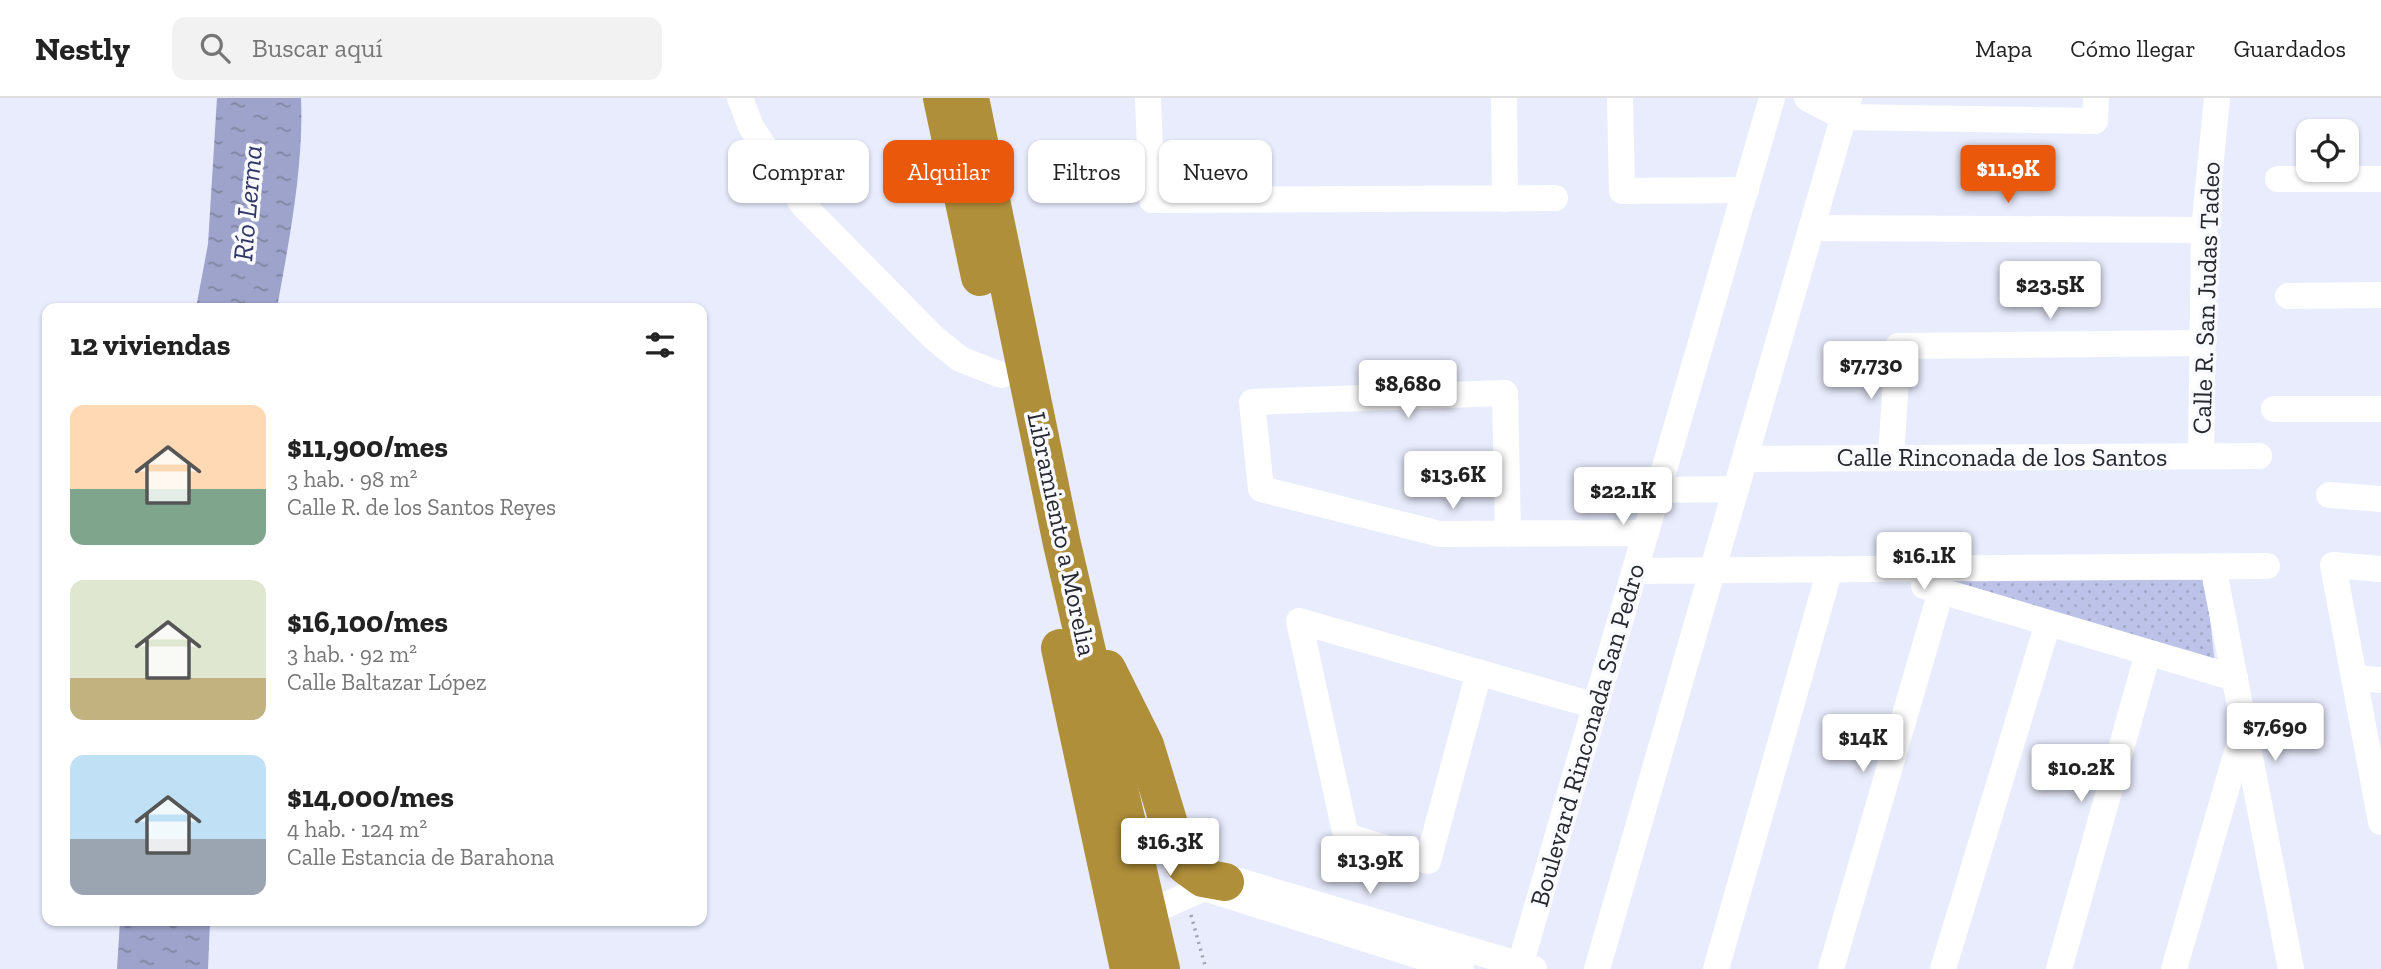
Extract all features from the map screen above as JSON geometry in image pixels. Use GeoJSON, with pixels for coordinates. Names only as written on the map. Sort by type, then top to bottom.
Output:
{"type":"FeatureCollection","features":[{"type":"Feature","properties":{"kind":"highway","name":"Libramiento a Morelia"},"geometry":{"type":"LineString","coordinates":[[942,98],[1129,969]]}},
{"type":"Feature","properties":{"kind":"highway","name":"Libramiento a Morelia"},"geometry":{"type":"LineString","coordinates":[[970,98],[1079,614],[1161,969]]}},
{"type":"Feature","properties":{"kind":"highway"},"geometry":{"type":"LineString","coordinates":[[1079,614],[1146,745],[1176,848],[1185,865],[1203,878],[1206,889]]}},
{"type":"Feature","properties":{"kind":"street"},"geometry":{"type":"LineString","coordinates":[[740,98],[751,127],[804,206],[933,337],[960,359],[1001,375]]}},
{"type":"Feature","properties":{"kind":"street"},"geometry":{"type":"LineString","coordinates":[[1148,98],[1152,200],[1555,198]]}},
{"type":"Feature","properties":{"kind":"street"},"geometry":{"type":"LineString","coordinates":[[1504,98],[1505,199]]}},
{"type":"Feature","properties":{"kind":"street"},"geometry":{"type":"LineString","coordinates":[[1620,98],[1622,191],[1746,190]]}},
{"type":"Feature","properties":{"kind":"street","name":"Boulevard Rinconada San Pedro"},"geometry":{"type":"LineString","coordinates":[[1524,968],[1596,706],[1772,98]]}},
{"type":"Feature","properties":{"kind":"street"},"geometry":{"type":"LineString","coordinates":[[1807,98],[1846,108],[2095,121],[2096,98]]}},
{"type":"Feature","properties":{"kind":"street","name":"Calle R. San Judas Tadeo"},"geometry":{"type":"LineString","coordinates":[[2200,456],[2204,230],[2217,98]]}},
{"type":"Feature","properties":{"kind":"street"},"geometry":{"type":"LineString","coordinates":[[1597,969],[1846,108]]}},
{"type":"Feature","properties":{"kind":"street"},"geometry":{"type":"LineString","coordinates":[[2278,179],[2381,179]]}},
{"type":"Feature","properties":{"kind":"street"},"geometry":{"type":"LineString","coordinates":[[1811,228],[2204,230]]}},
{"type":"Feature","properties":{"kind":"street"},"geometry":{"type":"LineString","coordinates":[[2288,296],[2381,295]]}},
{"type":"Feature","properties":{"kind":"street"},"geometry":{"type":"LineString","coordinates":[[1891,458],[1898,346],[2202,343]]}},
{"type":"Feature","properties":{"kind":"street"},"geometry":{"type":"LineString","coordinates":[[1508,534],[1505,393],[1252,402],[1261,488],[1440,534],[1508,534],[1646,533]]}},
{"type":"Feature","properties":{"kind":"street"},"geometry":{"type":"LineString","coordinates":[[2274,409],[2381,409]]}},
{"type":"Feature","properties":{"kind":"street","name":"Calle Rinconada de los Santos"},"geometry":{"type":"LineString","coordinates":[[1745,459],[2259,456]]}},
{"type":"Feature","properties":{"kind":"street"},"geometry":{"type":"LineString","coordinates":[[1659,490],[1736,489]]}},
{"type":"Feature","properties":{"kind":"street"},"geometry":{"type":"LineString","coordinates":[[2329,495],[2381,499]]}},
{"type":"Feature","properties":{"kind":"street"},"geometry":{"type":"LineString","coordinates":[[2381,569],[2333,565],[2377,784],[2381,822]]}},
{"type":"Feature","properties":{"kind":"street"},"geometry":{"type":"LineString","coordinates":[[2213,566],[2291,969]]}},
{"type":"Feature","properties":{"kind":"street"},"geometry":{"type":"LineString","coordinates":[[1635,571],[2267,566]]}},
{"type":"Feature","properties":{"kind":"street"},"geometry":{"type":"LineString","coordinates":[[1716,969],[1830,569]]}},
{"type":"Feature","properties":{"kind":"street"},"geometry":{"type":"LineString","coordinates":[[1865,569],[2235,678]]}},
{"type":"Feature","properties":{"kind":"street"},"geometry":{"type":"LineString","coordinates":[[1831,969],[1941,591]]}},
{"type":"Feature","properties":{"kind":"street"},"geometry":{"type":"LineString","coordinates":[[1479,672],[1428,861],[1346,836],[1299,621],[1479,672],[1596,706]]}},
{"type":"Feature","properties":{"kind":"street"},"geometry":{"type":"LineString","coordinates":[[1943,969],[2048,623]]}},
{"type":"Feature","properties":{"kind":"street"},"geometry":{"type":"LineString","coordinates":[[2059,969],[2148,653]]}},
{"type":"Feature","properties":{"kind":"street"},"geometry":{"type":"LineString","coordinates":[[2354,678],[2381,680]]}},
{"type":"Feature","properties":{"kind":"street"},"geometry":{"type":"LineString","coordinates":[[2174,969],[2244,726]]}},
{"type":"Feature","properties":{"kind":"street"},"geometry":{"type":"LineString","coordinates":[[1149,913],[1206,889],[1239,881],[1524,968]]}},
{"type":"Feature","properties":{"kind":"street"},"geometry":{"type":"LineString","coordinates":[[1206,889],[1461,969]]}},
{"type":"Feature","properties":{"kind":"path"},"geometry":{"type":"LineString","coordinates":[[1206,889],[1206,969]]}},
{"type":"Feature","properties":{"kind":"shaded area"},"geometry":{"type":"Polygon","coordinates":[[[1929,579],[2206,580],[2215,665],[1929,579]]]}},
{"type":"Feature","properties":{"kind":"water","name":"Río Lerma"},"geometry":{"type":"Polygon","coordinates":[[[217,98],[301,98],[298,177],[278,303],[197,303],[208,244],[217,98]]]}},
{"type":"Feature","properties":{"kind":"water"},"geometry":{"type":"Polygon","coordinates":[[[120,926],[210,926],[208,969],[117,969],[120,926]]]}}]}
